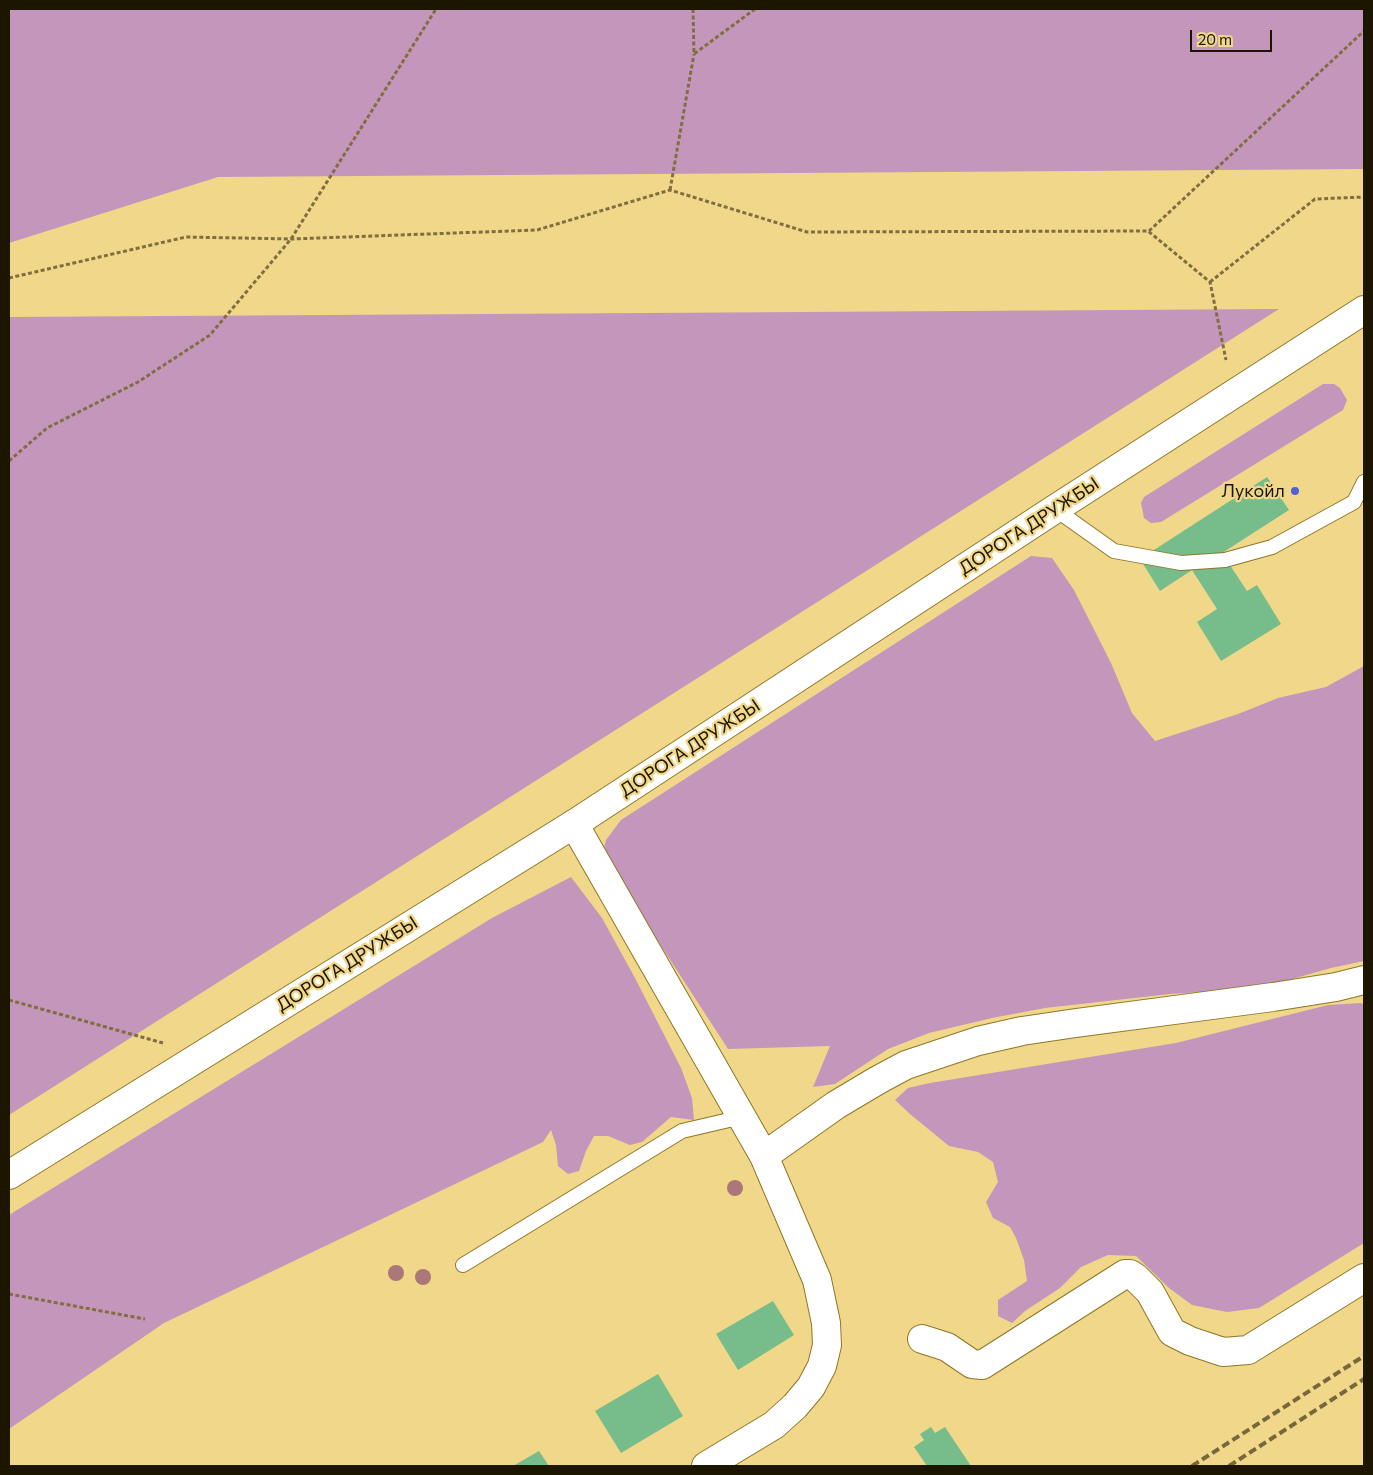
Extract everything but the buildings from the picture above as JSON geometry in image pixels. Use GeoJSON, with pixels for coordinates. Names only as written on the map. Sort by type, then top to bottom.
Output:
{"type":"FeatureCollection","features":[{"type":"Feature","properties":{"kind":"street","name":"ДОРОГА ДРУЖБЫ"},"geometry":{"type":"LineString","coordinates":[[9,1175],[574,824],[1055,509],[1364,310]]}},
{"type":"Feature","properties":{"kind":"street"},"geometry":{"type":"LineString","coordinates":[[574,824],[764,1156],[817,1280],[826,1323],[827,1345],[822,1366],[811,1387],[795,1406],[774,1425],[706,1466]]}},
{"type":"Feature","properties":{"kind":"street"},"geometry":{"type":"LineString","coordinates":[[764,1156],[836,1105],[878,1080],[906,1065],[978,1041],[1076,1022],[1273,997],[1336,987],[1364,980]]}},
{"type":"Feature","properties":{"kind":"street"},"geometry":{"type":"LineString","coordinates":[[922,1339],[948,1348],[972,1364],[982,1365],[1125,1274],[1130,1274],[1150,1292],[1172,1332],[1190,1342],[1223,1352],[1248,1350],[1364,1278]]}},
{"type":"Feature","properties":{"kind":"lane"},"geometry":{"type":"LineString","coordinates":[[1055,509],[1114,551],[1181,563],[1225,560],[1272,548],[1354,502],[1364,482]]}},
{"type":"Feature","properties":{"kind":"lane"},"geometry":{"type":"LineString","coordinates":[[463,1265],[682,1131],[742,1117]]}},
{"type":"Feature","properties":{"kind":"path"},"geometry":{"type":"LineString","coordinates":[[9,461],[47,428],[138,382],[210,335],[291,239],[436,9]]}},
{"type":"Feature","properties":{"kind":"path"},"geometry":{"type":"LineString","coordinates":[[670,190],[694,54],[693,9]]}},
{"type":"Feature","properties":{"kind":"path"},"geometry":{"type":"LineString","coordinates":[[694,54],[755,9]]}},
{"type":"Feature","properties":{"kind":"path"},"geometry":{"type":"LineString","coordinates":[[1148,231],[1364,31]]}},
{"type":"Feature","properties":{"kind":"path"},"geometry":{"type":"LineString","coordinates":[[9,278],[186,237],[291,239],[537,230],[670,190],[806,232],[1148,231],[1210,282],[1226,360]]}},
{"type":"Feature","properties":{"kind":"path"},"geometry":{"type":"LineString","coordinates":[[1210,282],[1314,198],[1364,197]]}},
{"type":"Feature","properties":{"kind":"path"},"geometry":{"type":"LineString","coordinates":[[9,1000],[163,1043]]}},
{"type":"Feature","properties":{"kind":"path"},"geometry":{"type":"LineString","coordinates":[[9,1294],[145,1319]]}},
{"type":"Feature","properties":{"kind":"shaded area"},"geometry":{"type":"Polygon","coordinates":[[[9,9],[1364,9],[1364,169],[218,177],[9,243],[9,9]]]}},
{"type":"Feature","properties":{"kind":"shaded area"},"geometry":{"type":"Polygon","coordinates":[[[1279,309],[9,1115],[9,317],[1279,309]]]}},
{"type":"Feature","properties":{"kind":"shaded area"},"geometry":{"type":"Polygon","coordinates":[[[1323,384],[1334,384],[1340,388],[1347,400],[1343,410],[1161,522],[1151,523],[1144,518],[1141,503],[1144,497],[1323,384]]]}},
{"type":"Feature","properties":{"kind":"shaded area"},"geometry":{"type":"Polygon","coordinates":[[[1031,556],[1052,558],[1074,590],[1111,663],[1132,713],[1155,741],[1238,714],[1278,698],[1326,687],[1364,666],[1364,961],[1285,981],[1233,990],[1170,994],[1045,1008],[992,1018],[929,1033],[888,1049],[835,1084],[813,1087],[830,1046],[728,1049],[602,855],[606,840],[621,820],[1031,556]]]}},
{"type":"Feature","properties":{"kind":"shaded area"},"geometry":{"type":"Polygon","coordinates":[[[571,877],[602,918],[681,1068],[692,1098],[694,1120],[671,1117],[642,1142],[630,1145],[608,1136],[594,1136],[579,1171],[568,1174],[558,1166],[556,1145],[551,1130],[543,1142],[164,1323],[9,1429],[9,1215],[492,918],[571,877]]]}},
{"type":"Feature","properties":{"kind":"shaded area"},"geometry":{"type":"Polygon","coordinates":[[[1361,1003],[1364,1005],[1364,1243],[1259,1308],[1227,1312],[1192,1305],[1169,1288],[1136,1256],[1108,1255],[1081,1267],[1060,1288],[1025,1311],[1012,1323],[998,1316],[998,1300],[1027,1281],[1024,1260],[1016,1238],[1010,1227],[993,1218],[986,1202],[998,1182],[993,1162],[978,1152],[949,1146],[910,1114],[895,1100],[908,1088],[1176,1043],[1328,1005],[1361,1003]]]}},
{"type":"Feature","properties":{"kind":"railway"},"geometry":{"type":"LineString","coordinates":[[1192,1466],[1364,1356]]}},
{"type":"Feature","properties":{"kind":"railway"},"geometry":{"type":"LineString","coordinates":[[1229,1466],[1364,1379]]}},
{"type":"Feature","properties":{"kind":"place","name":"Лукойл"},"geometry":{"type":"Point","coordinates":[1295,491]}}]}
